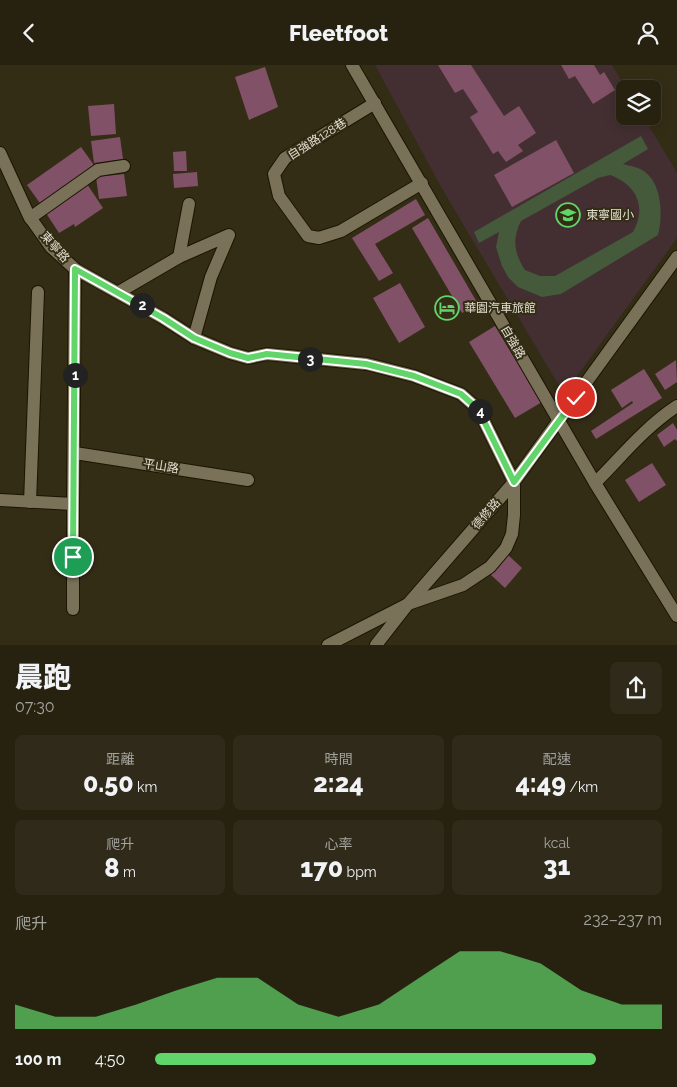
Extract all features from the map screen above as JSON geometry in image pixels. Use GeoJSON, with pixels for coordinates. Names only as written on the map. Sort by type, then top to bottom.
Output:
{"type":"FeatureCollection","features":[{"type":"Feature","properties":{"kind":"street","name":"自強路"},"geometry":{"type":"LineString","coordinates":[[352,65],[559,421],[677,616]]}},
{"type":"Feature","properties":{"kind":"street","name":"自強路128巷"},"geometry":{"type":"LineString","coordinates":[[375,103],[285,158],[274,174],[279,196],[308,236],[319,238],[341,231],[422,183]]}},
{"type":"Feature","properties":{"kind":"street","name":"東寧路"},"geometry":{"type":"LineString","coordinates":[[0,153],[30,218],[51,247],[75,269],[119,292],[194,338],[230,353],[248,358],[267,354],[366,364],[414,376],[461,394],[478,409],[514,482]]}},
{"type":"Feature","properties":{"kind":"street"},"geometry":{"type":"LineString","coordinates":[[30,218],[98,170],[124,166]]}},
{"type":"Feature","properties":{"kind":"street"},"geometry":{"type":"LineString","coordinates":[[180,257],[189,204]]}},
{"type":"Feature","properties":{"kind":"street"},"geometry":{"type":"LineString","coordinates":[[119,292],[180,257],[229,235],[212,277],[194,338]]}},
{"type":"Feature","properties":{"kind":"street","name":"德修路"},"geometry":{"type":"LineString","coordinates":[[376,645],[408,604],[514,482],[677,257]]}},
{"type":"Feature","properties":{"kind":"street"},"geometry":{"type":"LineString","coordinates":[[73,609],[75,269]]}},
{"type":"Feature","properties":{"kind":"street"},"geometry":{"type":"LineString","coordinates":[[30,502],[38,292]]}},
{"type":"Feature","properties":{"kind":"street"},"geometry":{"type":"LineString","coordinates":[[596,483],[638,437],[656,420],[677,406]]}},
{"type":"Feature","properties":{"kind":"street","name":"平山路"},"geometry":{"type":"LineString","coordinates":[[75,453],[248,480]]}},
{"type":"Feature","properties":{"kind":"street"},"geometry":{"type":"LineString","coordinates":[[328,645],[408,604],[463,585],[490,567],[506,547],[512,534],[514,482]]}},
{"type":"Feature","properties":{"kind":"street"},"geometry":{"type":"LineString","coordinates":[[0,500],[73,504]]}},
{"type":"Feature","properties":{"kind":"shaded area","name":"東寧國小"},"geometry":{"type":"Polygon","coordinates":[[[375,65],[612,65],[621,80],[616,80],[616,125],[648,125],[677,173],[677,238],[564,394],[444,192],[375,65]]]}},
{"type":"Feature","properties":{"kind":"green space"},"geometry":{"type":"Polygon","coordinates":[[[641,136],[648,149],[623,164],[643,170],[651,177],[655,184],[661,210],[658,235],[561,294],[542,297],[518,287],[508,277],[502,266],[496,247],[499,232],[479,243],[474,232],[641,136]],[[610,175],[598,178],[521,221],[515,240],[518,258],[525,270],[540,276],[555,276],[633,232],[639,214],[637,198],[633,191],[619,179],[610,175]]]}},
{"type":"Feature","properties":{"kind":"building"},"geometry":{"type":"Polygon","coordinates":[[[438,65],[471,65],[504,116],[519,106],[536,133],[518,145],[523,151],[506,162],[498,151],[493,154],[470,117],[478,112],[463,89],[455,93],[438,65]]]}},
{"type":"Feature","properties":{"kind":"building"},"geometry":{"type":"Polygon","coordinates":[[[561,65],[594,65],[600,75],[604,72],[615,90],[593,104],[575,76],[569,79],[561,65]]]}},
{"type":"Feature","properties":{"kind":"building"},"geometry":{"type":"Polygon","coordinates":[[[265,67],[278,107],[249,120],[235,77],[265,67]]]}},
{"type":"Feature","properties":{"kind":"building"},"geometry":{"type":"Polygon","coordinates":[[[114,104],[116,134],[91,136],[88,106],[114,104]]]}},
{"type":"Feature","properties":{"kind":"building"},"geometry":{"type":"Polygon","coordinates":[[[120,137],[123,159],[94,163],[91,141],[120,137]]]}},
{"type":"Feature","properties":{"kind":"building"},"geometry":{"type":"Polygon","coordinates":[[[556,140],[574,173],[512,207],[494,175],[556,140]]]}},
{"type":"Feature","properties":{"kind":"building"},"geometry":{"type":"Polygon","coordinates":[[[81,147],[96,168],[42,206],[27,185],[81,147]]]}},
{"type":"Feature","properties":{"kind":"building"},"geometry":{"type":"Polygon","coordinates":[[[186,151],[187,171],[174,171],[173,152],[186,151]]]}},
{"type":"Feature","properties":{"kind":"building"},"geometry":{"type":"Polygon","coordinates":[[[197,172],[198,186],[174,188],[173,174],[197,172]]]}},
{"type":"Feature","properties":{"kind":"building"},"geometry":{"type":"Polygon","coordinates":[[[124,174],[127,196],[99,199],[96,177],[124,174]]]}},
{"type":"Feature","properties":{"kind":"building"},"geometry":{"type":"Polygon","coordinates":[[[87,184],[103,208],[75,227],[74,224],[59,233],[46,213],[87,184]]]}},
{"type":"Feature","properties":{"kind":"building"},"geometry":{"type":"Polygon","coordinates":[[[416,199],[425,215],[375,244],[393,273],[379,281],[352,238],[416,199]]]}},
{"type":"Feature","properties":{"kind":"building"},"geometry":{"type":"Polygon","coordinates":[[[428,218],[478,304],[462,313],[412,228],[428,218]]]}},
{"type":"Feature","properties":{"kind":"building"},"geometry":{"type":"Polygon","coordinates":[[[400,283],[425,327],[399,343],[373,298],[400,283]]]}},
{"type":"Feature","properties":{"kind":"building"},"geometry":{"type":"Polygon","coordinates":[[[495,326],[542,402],[515,418],[469,342],[495,326]]]}},
{"type":"Feature","properties":{"kind":"building"},"geometry":{"type":"Polygon","coordinates":[[[676,360],[677,382],[665,390],[655,374],[676,360]]]}},
{"type":"Feature","properties":{"kind":"building"},"geometry":{"type":"Polygon","coordinates":[[[644,369],[662,398],[596,439],[591,431],[633,403],[632,401],[622,408],[611,390],[644,369]]]}},
{"type":"Feature","properties":{"kind":"building"},"geometry":{"type":"Polygon","coordinates":[[[673,423],[677,430],[677,441],[675,439],[664,447],[657,435],[673,423]]]}},
{"type":"Feature","properties":{"kind":"building"},"geometry":{"type":"Polygon","coordinates":[[[652,463],[666,485],[639,502],[625,480],[652,463]]]}},
{"type":"Feature","properties":{"kind":"building"},"geometry":{"type":"Polygon","coordinates":[[[508,555],[522,568],[505,588],[491,575],[508,555]]]}},
{"type":"Feature","properties":{"kind":"place","name":"東寧國小"},"geometry":{"type":"Point","coordinates":[568,215]}},
{"type":"Feature","properties":{"kind":"place","name":"華園汽車旅館"},"geometry":{"type":"Point","coordinates":[447,308]}},
{"type":"Feature","properties":{"kind":"route"},"geometry":{"type":"LineString","coordinates":[[73,557],[75,269],[163,318],[194,338],[230,353],[248,358],[267,354],[366,364],[414,376],[461,394],[478,409],[514,482],[576,398]]}}]}
